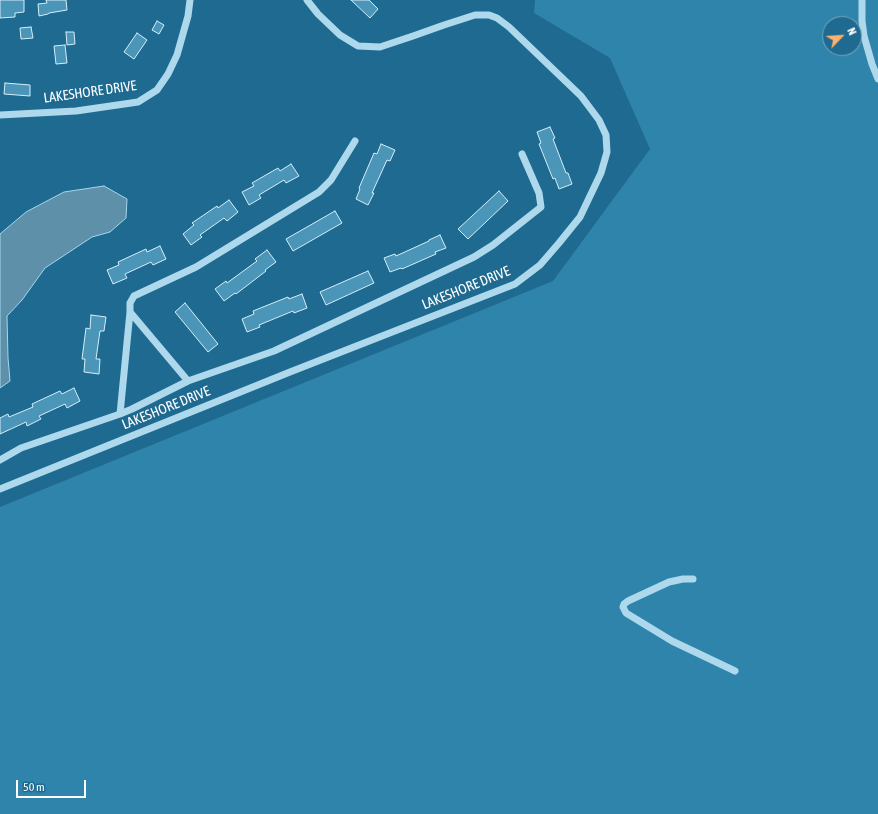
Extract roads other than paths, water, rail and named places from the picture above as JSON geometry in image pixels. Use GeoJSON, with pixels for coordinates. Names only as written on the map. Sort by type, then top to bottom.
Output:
{"type":"FeatureCollection","features":[{"type":"Feature","properties":{"kind":"street","name":"LAKESHORE DRIVE"},"geometry":{"type":"LineString","coordinates":[[0,115],[76,110],[138,102],[157,90],[168,74],[177,55],[188,16],[190,0]]}},
{"type":"Feature","properties":{"kind":"street","name":"LAKESHORE DRIVE"},"geometry":{"type":"LineString","coordinates":[[0,489],[290,372],[516,284],[540,265],[580,217],[602,173],[607,152],[606,135],[599,120],[581,96],[509,27],[493,16],[475,15],[380,47],[358,46],[340,35],[318,14],[307,0]]}},
{"type":"Feature","properties":{"kind":"street"},"geometry":{"type":"LineString","coordinates":[[862,0],[864,36],[878,79]]}},
{"type":"Feature","properties":{"kind":"street","name":"LAKESHORE DRIVE"},"geometry":{"type":"LineString","coordinates":[[120,414],[130,303],[134,296],[196,267],[319,192],[331,180],[355,140]]}},
{"type":"Feature","properties":{"kind":"street","name":"LAKESHORE DRIVE"},"geometry":{"type":"LineString","coordinates":[[0,460],[21,448],[120,414],[188,382],[274,351],[474,257],[493,245],[541,207],[539,193],[522,154]]}},
{"type":"Feature","properties":{"kind":"street","name":"LAKESHORE DRIVE"},"geometry":{"type":"LineString","coordinates":[[130,312],[188,382]]}},
{"type":"Feature","properties":{"kind":"street"},"geometry":{"type":"LineString","coordinates":[[694,579],[688,578],[676,580],[662,585],[628,601],[624,604],[623,608],[626,613],[672,641],[736,671]]}}]}
